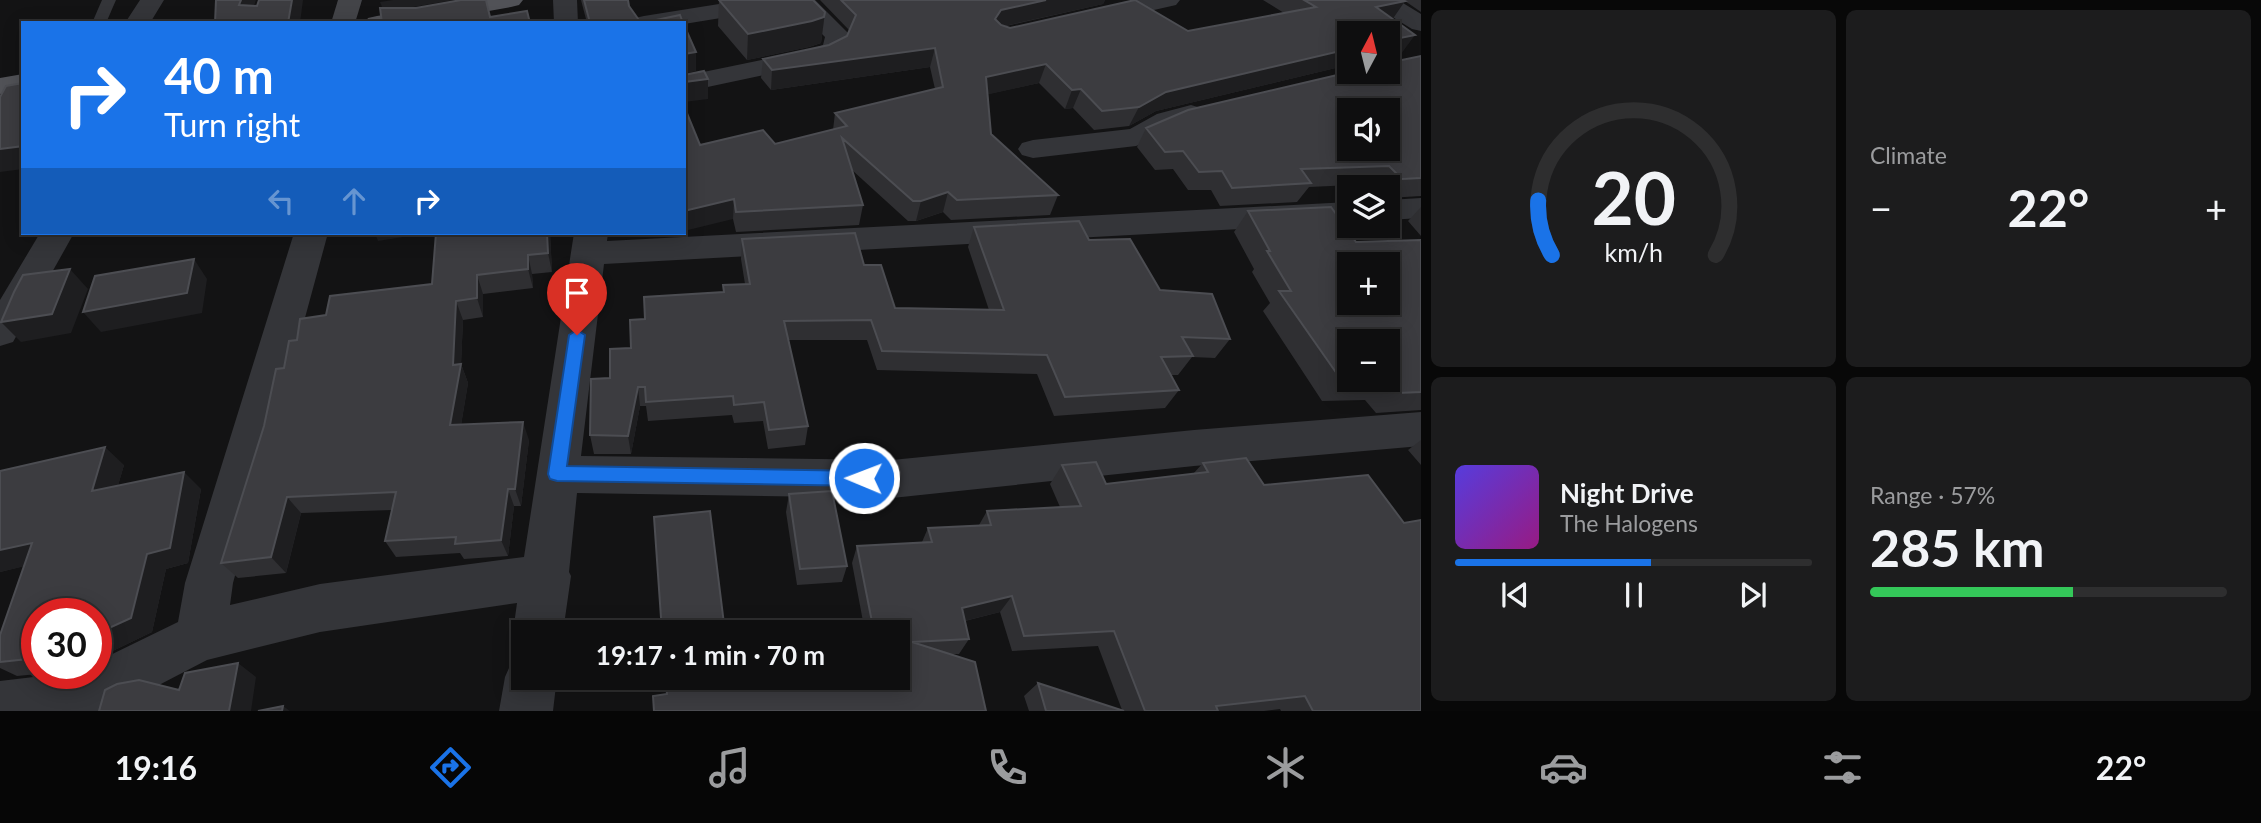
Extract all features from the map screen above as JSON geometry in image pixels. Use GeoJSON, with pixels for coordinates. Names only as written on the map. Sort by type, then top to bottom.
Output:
{"type":"FeatureCollection","features":[{"type":"Feature","properties":{"kind":"main road"},"geometry":{"type":"LineString","coordinates":[[388,21],[498,1]]}},
{"type":"Feature","properties":{"kind":"street"},"geometry":{"type":"LineString","coordinates":[[138,21],[152,0]]}},
{"type":"Feature","properties":{"kind":"street"},"geometry":{"type":"LineString","coordinates":[[344,21],[350,0]]}},
{"type":"Feature","properties":{"kind":"street"},"geometry":{"type":"LineString","coordinates":[[565,0],[566,21]]}},
{"type":"Feature","properties":{"kind":"street"},"geometry":{"type":"LineString","coordinates":[[1073,21],[1168,0]]}},
{"type":"Feature","properties":{"kind":"street"},"geometry":{"type":"LineString","coordinates":[[1381,0],[1421,24]]}},
{"type":"Feature","properties":{"kind":"street"},"geometry":{"type":"LineString","coordinates":[[657,21],[783,1],[805,4],[838,36],[834,50],[817,56],[686,84]]}},
{"type":"Feature","properties":{"kind":"street"},"geometry":{"type":"LineString","coordinates":[[1033,149],[1136,137],[1152,131],[1167,120],[1221,107]]}},
{"type":"Feature","properties":{"kind":"street"},"geometry":{"type":"LineString","coordinates":[[1400,209],[1421,208]]}},
{"type":"Feature","properties":{"kind":"street"},"geometry":{"type":"LineString","coordinates":[[540,620],[557,474],[590,243],[877,239],[1337,213]]}},
{"type":"Feature","properties":{"kind":"street"},"geometry":{"type":"LineString","coordinates":[[0,332],[56,235]]}},
{"type":"Feature","properties":{"kind":"street"},"geometry":{"type":"LineString","coordinates":[[200,637],[209,583],[309,235]]}},
{"type":"Feature","properties":{"kind":"street"},"geometry":{"type":"LineString","coordinates":[[557,474],[892,479],[1195,447],[1421,429]]}},
{"type":"Feature","properties":{"kind":"street"},"geometry":{"type":"LineString","coordinates":[[0,708],[80,704],[200,637],[320,608],[547,576]]}},
{"type":"Feature","properties":{"kind":"street"},"geometry":{"type":"LineString","coordinates":[[526,711],[529,690]]}},
{"type":"Feature","properties":{"kind":"lane"},"geometry":{"type":"LineString","coordinates":[[100,21],[109,0]]}},
{"type":"Feature","properties":{"kind":"building"},"geometry":{"type":"Polygon","coordinates":[[[216,0],[241,0],[239,5],[257,6],[259,0],[292,0],[288,21],[215,21],[216,0]]]}},
{"type":"Feature","properties":{"kind":"building"},"geometry":{"type":"Polygon","coordinates":[[[461,0],[486,0],[490,17],[527,11],[530,21],[382,21],[380,8],[416,8],[461,0]]]}},
{"type":"Feature","properties":{"kind":"building"},"geometry":{"type":"Polygon","coordinates":[[[584,0],[628,0],[640,21],[589,21],[584,0]]]}},
{"type":"Feature","properties":{"kind":"building"},"geometry":{"type":"Polygon","coordinates":[[[719,0],[813,0],[825,12],[824,17],[812,21],[748,34],[719,0]]]}},
{"type":"Feature","properties":{"kind":"building"},"geometry":{"type":"Polygon","coordinates":[[[841,0],[1046,0],[1001,10],[995,19],[1010,28],[1135,0],[1188,31],[1316,7],[1304,0],[1405,1],[1376,7],[1396,21],[1337,21],[1337,52],[1166,92],[1139,107],[1102,111],[1081,89],[1072,90],[1046,64],[986,77],[991,134],[1058,195],[957,200],[948,192],[913,201],[842,138],[863,205],[736,212],[734,199],[686,211],[686,111],[700,145],[763,130],[775,144],[847,126],[835,113],[943,87],[935,48],[772,70],[763,59],[829,45],[847,36],[856,15],[841,0]]]}},
{"type":"Feature","properties":{"kind":"building"},"geometry":{"type":"Polygon","coordinates":[[[680,15],[682,21],[652,21],[680,15]]]}},
{"type":"Feature","properties":{"kind":"building"},"geometry":{"type":"Polygon","coordinates":[[[1400,24],[1415,35],[1400,38],[1400,24]]]}},
{"type":"Feature","properties":{"kind":"building"},"geometry":{"type":"Polygon","coordinates":[[[686,30],[696,52],[686,54],[686,30]]]}},
{"type":"Feature","properties":{"kind":"building"},"geometry":{"type":"Polygon","coordinates":[[[1421,56],[1421,178],[1402,179],[1389,166],[1301,169],[1311,183],[1232,188],[1222,171],[1199,172],[1183,151],[1165,152],[1146,128],[1188,110],[1337,75],[1337,84],[1400,84],[1400,60],[1421,56]]]}},
{"type":"Feature","properties":{"kind":"building"},"geometry":{"type":"Polygon","coordinates":[[[704,71],[708,79],[686,82],[686,75],[704,71]]]}},
{"type":"Feature","properties":{"kind":"building"},"geometry":{"type":"Polygon","coordinates":[[[21,83],[21,146],[0,149],[0,97],[6,86],[21,83]]]}},
{"type":"Feature","properties":{"kind":"building"},"geometry":{"type":"Polygon","coordinates":[[[1331,207],[1337,215],[1337,238],[1353,238],[1356,242],[1421,240],[1421,392],[1398,393],[1397,392],[1400,392],[1400,329],[1337,329],[1337,374],[1279,291],[1291,291],[1267,251],[1270,251],[1248,211],[1331,207]]]}},
{"type":"Feature","properties":{"kind":"building"},"geometry":{"type":"Polygon","coordinates":[[[1079,221],[1089,240],[1130,239],[1160,290],[1212,294],[1230,339],[1182,337],[1193,356],[1161,357],[1179,390],[1065,397],[1047,355],[882,351],[871,320],[784,321],[808,426],[769,430],[764,402],[734,405],[733,396],[646,402],[645,387],[638,387],[628,436],[590,435],[591,379],[610,378],[610,349],[631,348],[630,320],[645,319],[644,297],[724,292],[723,285],[750,284],[742,239],[855,233],[864,265],[881,265],[895,308],[1004,310],[974,227],[1079,221]]]}},
{"type":"Feature","properties":{"kind":"building"},"geometry":{"type":"Polygon","coordinates":[[[436,235],[547,235],[548,253],[528,255],[528,269],[477,275],[477,298],[456,301],[453,365],[461,364],[450,425],[523,422],[515,489],[508,489],[501,540],[455,544],[456,537],[385,541],[396,492],[287,497],[271,557],[221,563],[264,426],[276,369],[284,368],[289,341],[297,340],[300,319],[326,315],[330,296],[432,284],[436,235]]]}},
{"type":"Feature","properties":{"kind":"building"},"geometry":{"type":"Polygon","coordinates":[[[194,259],[187,293],[83,312],[95,276],[194,259]]]}},
{"type":"Feature","properties":{"kind":"building"},"geometry":{"type":"Polygon","coordinates":[[[70,269],[52,314],[1,322],[23,275],[70,269]]]}},
{"type":"Feature","properties":{"kind":"building"},"geometry":{"type":"Polygon","coordinates":[[[105,447],[92,491],[184,472],[170,548],[147,554],[131,618],[112,627],[112,598],[21,598],[21,660],[0,662],[0,635],[32,543],[0,550],[0,471],[105,447]]]}},
{"type":"Feature","properties":{"kind":"building"},"geometry":{"type":"Polygon","coordinates":[[[1246,458],[1264,485],[1368,475],[1404,523],[1421,520],[1421,711],[1313,711],[1305,696],[1216,706],[1218,711],[1145,711],[1114,631],[1024,636],[1012,596],[962,608],[969,639],[912,642],[975,662],[986,711],[654,711],[653,696],[667,694],[667,690],[910,690],[910,620],[872,620],[857,546],[932,542],[928,528],[991,525],[987,511],[1081,506],[1062,465],[1096,462],[1106,484],[1208,472],[1203,463],[1246,458]]]}},
{"type":"Feature","properties":{"kind":"building"},"geometry":{"type":"Polygon","coordinates":[[[832,491],[847,566],[800,569],[789,494],[832,491]]]}},
{"type":"Feature","properties":{"kind":"building"},"geometry":{"type":"Polygon","coordinates":[[[710,511],[724,620],[661,620],[654,517],[710,511]]]}},
{"type":"Feature","properties":{"kind":"building"},"geometry":{"type":"Polygon","coordinates":[[[238,663],[229,711],[99,711],[105,690],[112,689],[117,684],[139,680],[179,690],[185,673],[238,663]]]}},
{"type":"Feature","properties":{"kind":"building"},"geometry":{"type":"Polygon","coordinates":[[[1038,683],[1124,711],[1046,711],[1038,683]]]}},
{"type":"Feature","properties":{"kind":"building"},"geometry":{"type":"Polygon","coordinates":[[[283,706],[282,711],[258,711],[283,706]]]}},
{"type":"Feature","properties":{"kind":"route"},"geometry":{"type":"LineString","coordinates":[[577,335],[557,474],[864,478]]}}]}
